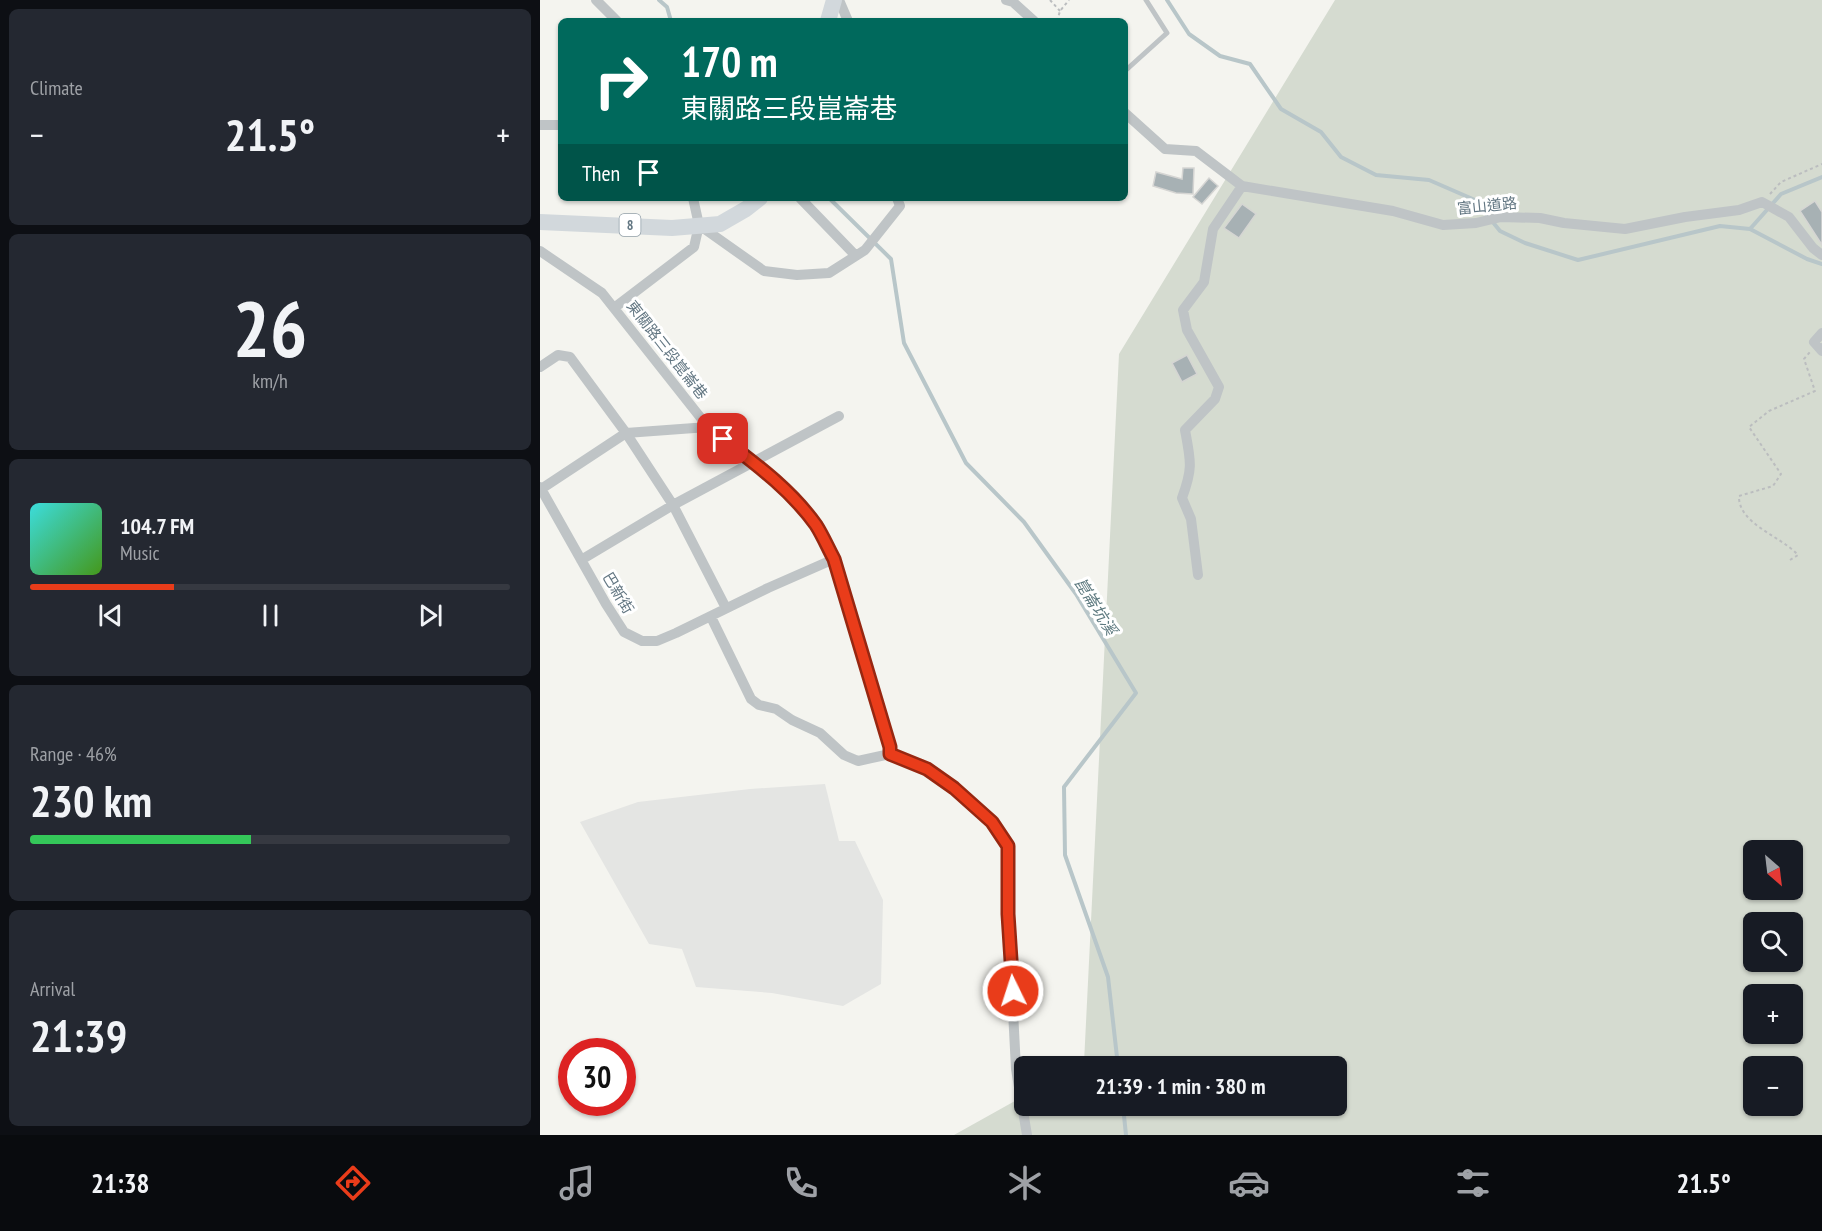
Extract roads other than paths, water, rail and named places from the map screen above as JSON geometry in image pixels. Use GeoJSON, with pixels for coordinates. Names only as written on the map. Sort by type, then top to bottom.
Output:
{"type":"FeatureCollection","features":[{"type":"Feature","properties":{"kind":"main road"},"geometry":{"type":"LineString","coordinates":[[829,18],[834,0]]}},
{"type":"Feature","properties":{"kind":"main road","name":"8"},"geometry":{"type":"LineString","coordinates":[[540,222],[672,228],[720,224],[756,201]]}},
{"type":"Feature","properties":{"kind":"street"},"geometry":{"type":"LineString","coordinates":[[596,0],[614,18]]}},
{"type":"Feature","properties":{"kind":"street"},"geometry":{"type":"LineString","coordinates":[[839,0],[847,18]]}},
{"type":"Feature","properties":{"kind":"street"},"geometry":{"type":"LineString","coordinates":[[1006,0],[1013,2],[1019,16]]}},
{"type":"Feature","properties":{"kind":"street","name":"富山道路"},"geometry":{"type":"LineString","coordinates":[[1128,116],[1165,150],[1196,151],[1242,186],[1393,211],[1443,225],[1476,223],[1501,217],[1540,218],[1564,223],[1625,229],[1739,210],[1762,202],[1788,217],[1813,248],[1822,255]]}},
{"type":"Feature","properties":{"kind":"street"},"geometry":{"type":"LineString","coordinates":[[540,125],[558,125]]}},
{"type":"Feature","properties":{"kind":"street"},"geometry":{"type":"LineString","coordinates":[[1198,575],[1191,519],[1182,498],[1191,466],[1185,430],[1215,399],[1219,387],[1187,330],[1184,310],[1204,282],[1213,229],[1242,186]]}},
{"type":"Feature","properties":{"kind":"street"},"geometry":{"type":"LineString","coordinates":[[614,308],[694,247],[699,225],[694,201]]}},
{"type":"Feature","properties":{"kind":"street"},"geometry":{"type":"LineString","coordinates":[[803,201],[856,256]]}},
{"type":"Feature","properties":{"kind":"street"},"geometry":{"type":"LineString","coordinates":[[699,225],[764,271],[797,275],[829,273],[865,250],[900,201]]}},
{"type":"Feature","properties":{"kind":"street","name":"東關路三段崑崙巷"},"geometry":{"type":"LineString","coordinates":[[540,251],[602,293],[708,427],[753,462],[795,500],[816,526],[834,559],[880,709],[890,754]]}},
{"type":"Feature","properties":{"kind":"street"},"geometry":{"type":"LineString","coordinates":[[1819,348],[1814,342],[1822,333]]}},
{"type":"Feature","properties":{"kind":"street"},"geometry":{"type":"LineString","coordinates":[[540,368],[558,355],[570,357],[626,433],[673,505],[726,608]]}},
{"type":"Feature","properties":{"kind":"street"},"geometry":{"type":"LineString","coordinates":[[581,560],[673,505],[839,416]]}},
{"type":"Feature","properties":{"kind":"street"},"geometry":{"type":"LineString","coordinates":[[541,488],[626,433],[708,427]]}},
{"type":"Feature","properties":{"kind":"street","name":"巴新街"},"geometry":{"type":"LineString","coordinates":[[541,488],[624,632],[642,640],[657,641],[834,559]]}},
{"type":"Feature","properties":{"kind":"street"},"geometry":{"type":"LineString","coordinates":[[711,617],[751,699],[759,705],[776,709],[820,734],[844,754],[858,761],[890,754],[927,769],[954,788],[992,822],[1008,846],[1008,914],[1016,1070],[1027,1135]]}},
{"type":"Feature","properties":{"kind":"lane"},"geometry":{"type":"LineString","coordinates":[[1128,67],[1167,33],[1146,0]]}},
{"type":"Feature","properties":{"kind":"waterway","name":"崑崙坑溪"},"geometry":{"type":"LineString","coordinates":[[659,0],[667,7],[670,18]]}},
{"type":"Feature","properties":{"kind":"waterway"},"geometry":{"type":"LineString","coordinates":[[1167,0],[1189,34],[1220,56],[1250,64],[1281,109],[1321,132],[1341,157],[1376,175],[1429,180],[1475,200],[1500,231],[1525,243],[1578,260],[1720,226],[1750,229],[1807,259],[1822,264]]}},
{"type":"Feature","properties":{"kind":"waterway"},"geometry":{"type":"LineString","coordinates":[[1750,229],[1781,194],[1822,177]]}},
{"type":"Feature","properties":{"kind":"waterway","name":"崑崙坑溪"},"geometry":{"type":"LineString","coordinates":[[832,201],[891,259],[904,343],[966,463],[1024,522],[1076,594],[1136,693],[1064,787],[1065,855],[1108,977],[1117,1056]]}},
{"type":"Feature","properties":{"kind":"waterway","name":"崑崙坑溪"},"geometry":{"type":"LineString","coordinates":[[1124,1116],[1126,1135]]}}]}
